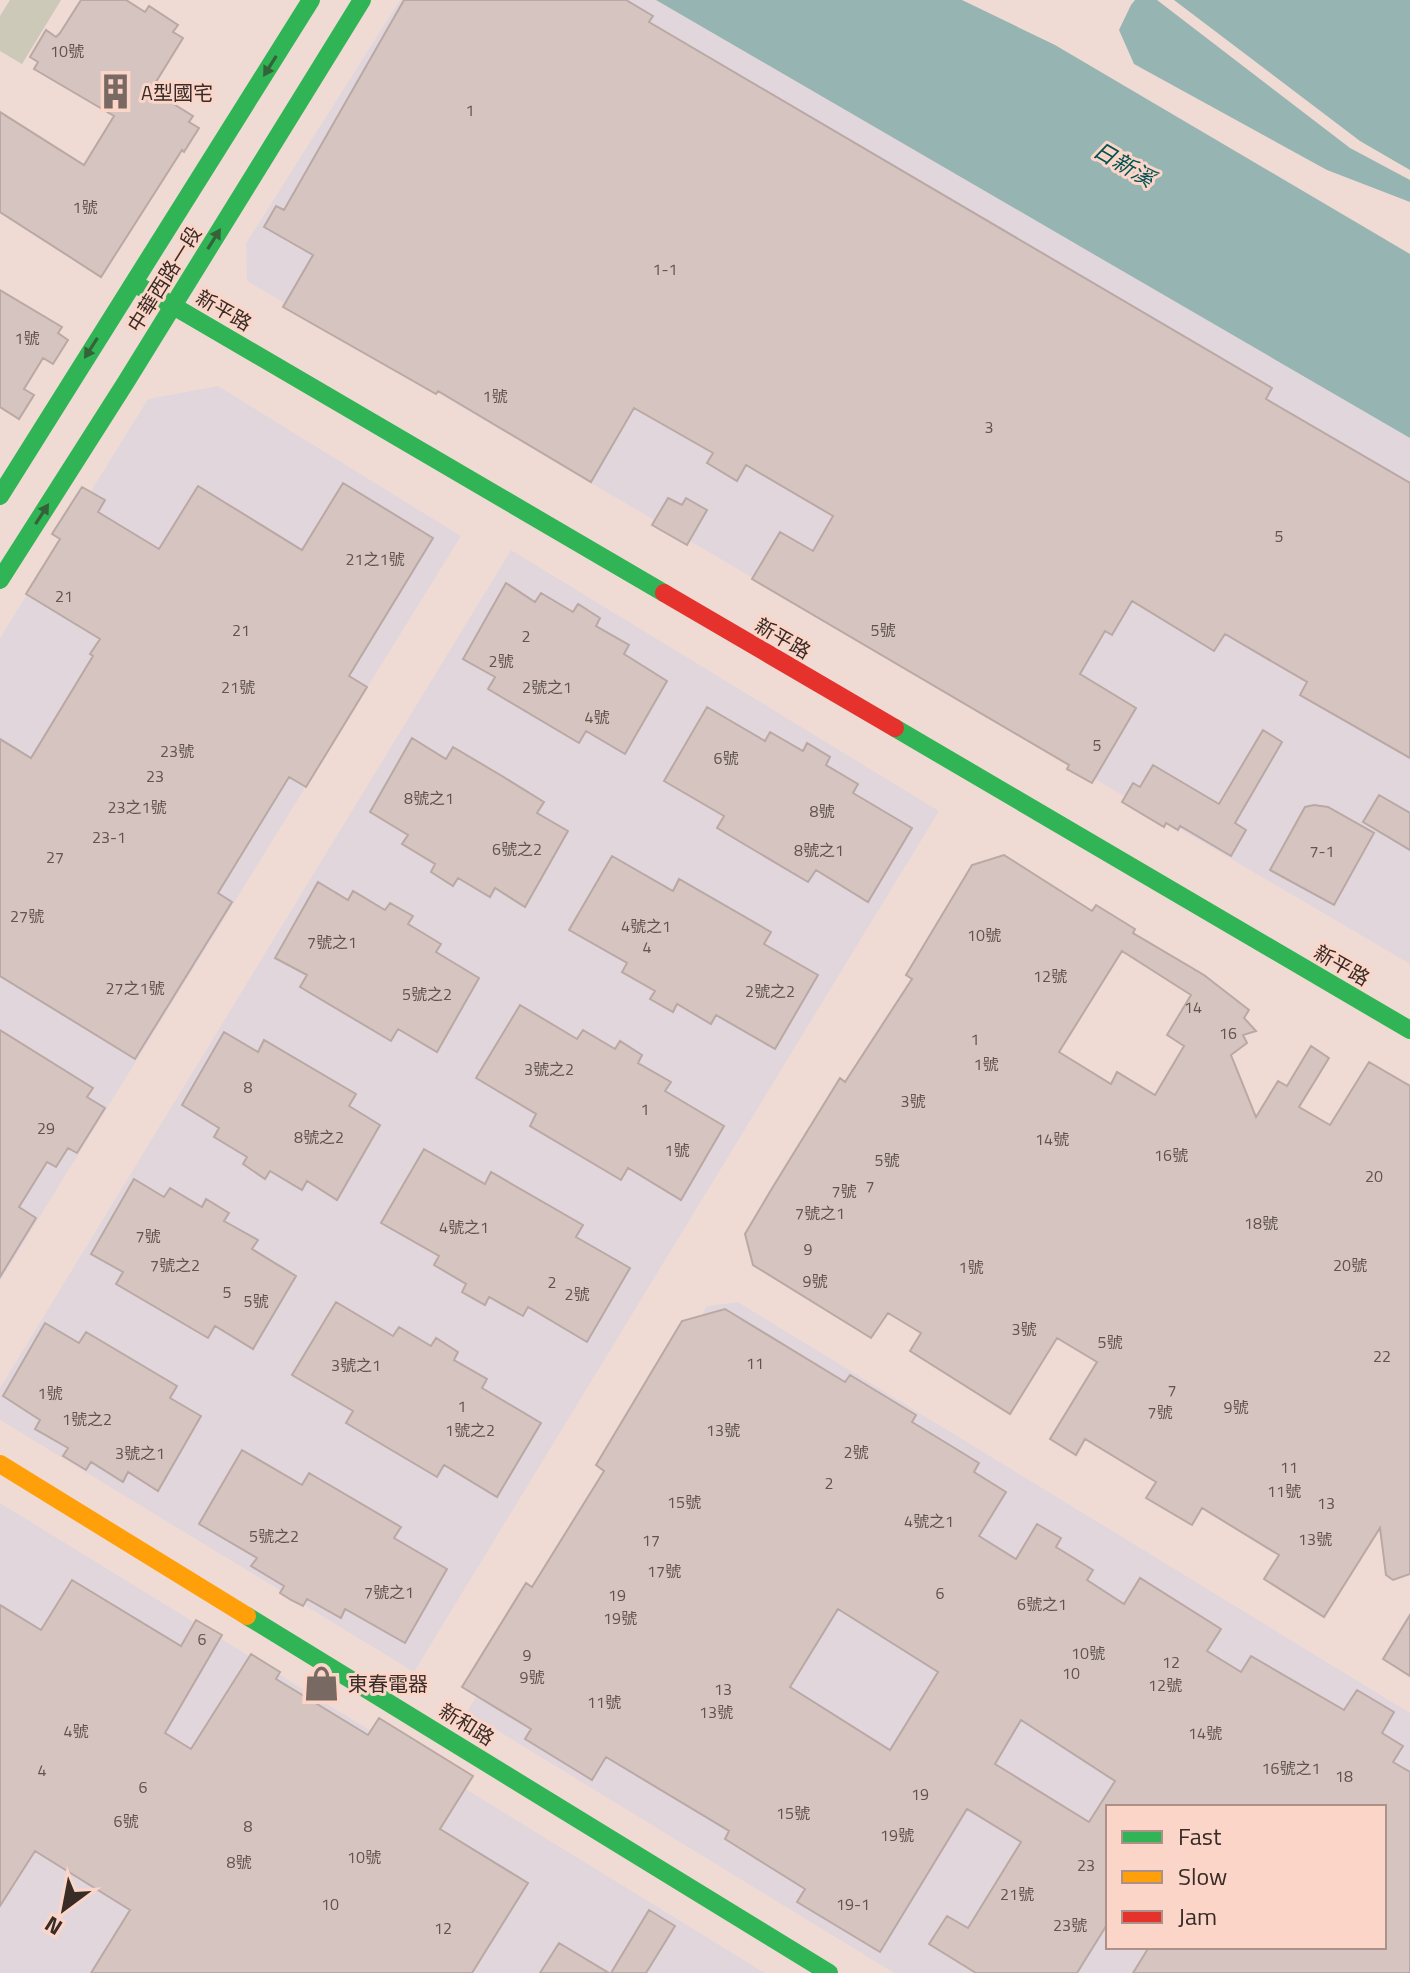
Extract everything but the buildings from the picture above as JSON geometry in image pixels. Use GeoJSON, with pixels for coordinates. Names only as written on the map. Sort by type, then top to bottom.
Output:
{"type":"FeatureCollection","features":[{"type":"Feature","properties":{"kind":"street","name":"中華西路一段"},"geometry":{"type":"LineString","coordinates":[[0,496],[311,0]]}},
{"type":"Feature","properties":{"kind":"street","name":"中華西路一段"},"geometry":{"type":"LineString","coordinates":[[0,580],[362,0]]}},
{"type":"Feature","properties":{"kind":"street","name":"新平路"},"geometry":{"type":"LineString","coordinates":[[134,283],[1410,1030]]}},
{"type":"Feature","properties":{"kind":"street","name":"新和路"},"geometry":{"type":"LineString","coordinates":[[0,1464],[829,1973]]}},
{"type":"Feature","properties":{"kind":"shaded area"},"geometry":{"type":"Polygon","coordinates":[[[10,0],[61,0],[22,64],[0,51],[0,16],[10,0]]]}},
{"type":"Feature","properties":{"kind":"shaded area"},"geometry":{"type":"Polygon","coordinates":[[[400,0],[656,0],[1410,438],[1410,964],[247,281],[246,243],[400,0]]]}},
{"type":"Feature","properties":{"kind":"shaded area"},"geometry":{"type":"Polygon","coordinates":[[[218,386],[461,536],[0,1281],[0,638],[148,399],[218,386]]]}},
{"type":"Feature","properties":{"kind":"shaded area"},"geometry":{"type":"Polygon","coordinates":[[[511,550],[939,811],[414,1672],[0,1420],[0,1388],[511,550]]]}},
{"type":"Feature","properties":{"kind":"shaded area"},"geometry":{"type":"Polygon","coordinates":[[[738,1302],[1410,1713],[1410,1973],[894,1973],[467,1712],[707,1306],[738,1302]]]}},
{"type":"Feature","properties":{"kind":"shaded area"},"geometry":{"type":"Polygon","coordinates":[[[0,1503],[765,1973],[0,1973],[0,1503]]]}},
{"type":"Feature","properties":{"kind":"water","name":"日新溪"},"geometry":{"type":"Polygon","coordinates":[[[656,0],[962,0],[1055,45],[1410,254],[1410,438],[656,0]]]}},
{"type":"Feature","properties":{"kind":"water"},"geometry":{"type":"Polygon","coordinates":[[[1135,0],[1157,0],[1350,148],[1410,180],[1410,202],[1327,170],[1134,64],[1119,30],[1135,0]]]}},
{"type":"Feature","properties":{"kind":"water"},"geometry":{"type":"Polygon","coordinates":[[[1174,0],[1410,0],[1410,170],[1360,141],[1174,0]]]}},
{"type":"Feature","properties":{"kind":"traffic: fast"},"geometry":{"type":"LineString","coordinates":[[0,496],[311,0]]}},
{"type":"Feature","properties":{"kind":"traffic: fast"},"geometry":{"type":"LineString","coordinates":[[0,580],[362,0]]}},
{"type":"Feature","properties":{"kind":"traffic: fast"},"geometry":{"type":"LineString","coordinates":[[134,283],[664,593]]}},
{"type":"Feature","properties":{"kind":"traffic: fast"},"geometry":{"type":"LineString","coordinates":[[895,728],[1410,1030]]}},
{"type":"Feature","properties":{"kind":"traffic: fast"},"geometry":{"type":"LineString","coordinates":[[247,1616],[829,1973]]}},
{"type":"Feature","properties":{"kind":"traffic: slow"},"geometry":{"type":"LineString","coordinates":[[0,1464],[247,1616]]}},
{"type":"Feature","properties":{"kind":"traffic: jam"},"geometry":{"type":"LineString","coordinates":[[664,593],[895,728]]}},
{"type":"Feature","properties":{"kind":"place","name":"A型國宅"},"geometry":{"type":"Point","coordinates":[115,92]}},
{"type":"Feature","properties":{"kind":"place","name":"東春電器"},"geometry":{"type":"Point","coordinates":[322,1683]}}]}
